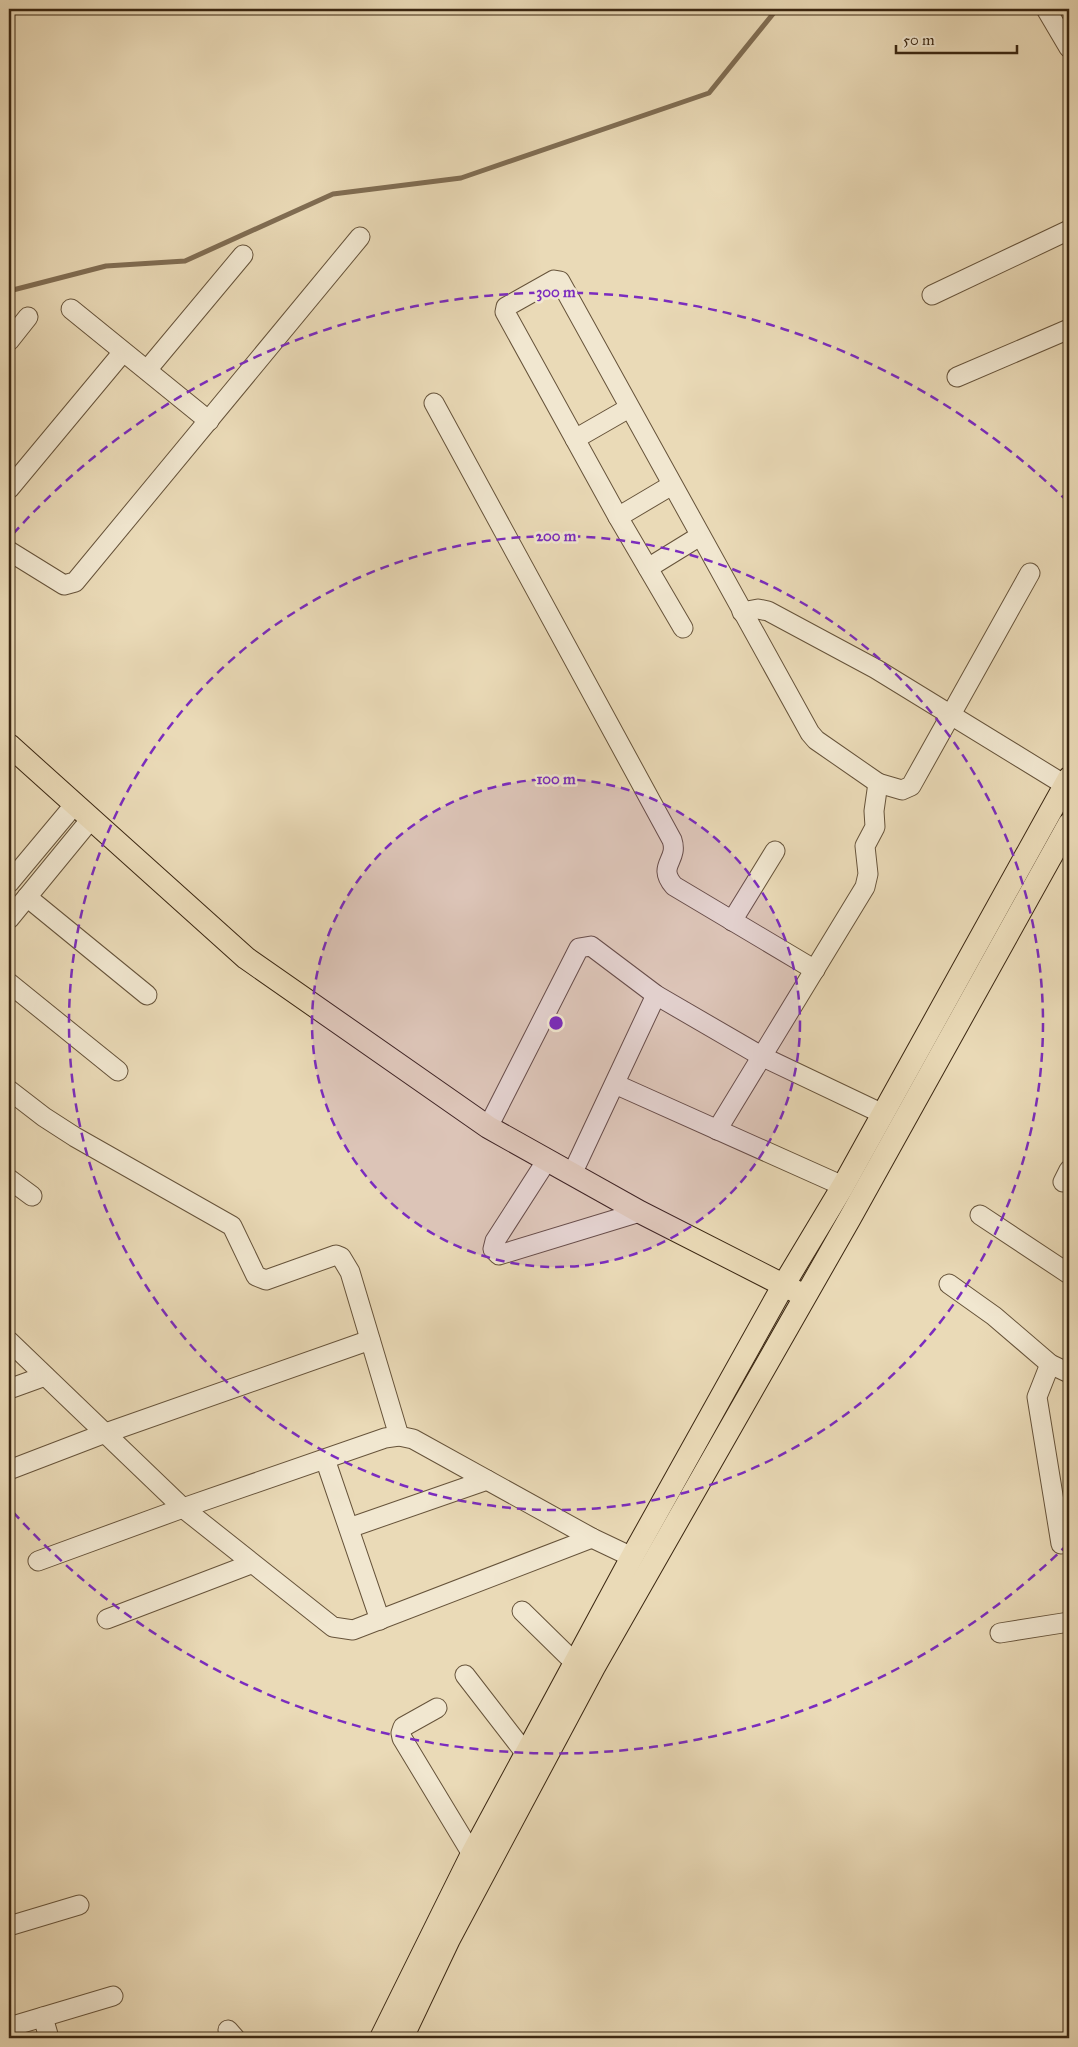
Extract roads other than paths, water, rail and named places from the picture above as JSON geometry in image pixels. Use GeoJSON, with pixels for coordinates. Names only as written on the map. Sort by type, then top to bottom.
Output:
{"type":"FeatureCollection","features":[{"type":"Feature","properties":{"kind":"main road"},"geometry":{"type":"LineString","coordinates":[[16,753],[246,958],[488,1127],[640,1212],[806,1296]]}},
{"type":"Feature","properties":{"kind":"main road"},"geometry":{"type":"LineString","coordinates":[[402,2038],[472,1854],[632,1557],[783,1286],[843,1186],[1067,781]]}},
{"type":"Feature","properties":{"kind":"main road"},"geometry":{"type":"LineString","coordinates":[[380,2038],[441,1935],[806,1296],[1069,824]]}},
{"type":"Feature","properties":{"kind":"street"},"geometry":{"type":"LineString","coordinates":[[1046,9],[1069,48]]}},
{"type":"Feature","properties":{"kind":"street"},"geometry":{"type":"LineString","coordinates":[[932,295],[1069,230]]}},
{"type":"Feature","properties":{"kind":"street"},"geometry":{"type":"LineString","coordinates":[[9,551],[64,585],[75,582],[360,237]]}},
{"type":"Feature","properties":{"kind":"street"},"geometry":{"type":"LineString","coordinates":[[146,370],[243,255]]}},
{"type":"Feature","properties":{"kind":"street"},"geometry":{"type":"LineString","coordinates":[[683,628],[618,517],[505,312],[506,308],[554,280],[560,281],[672,486],[813,737],[878,783],[902,790],[911,786],[1030,573]]}},
{"type":"Feature","properties":{"kind":"street"},"geometry":{"type":"LineString","coordinates":[[71,309],[209,420]]}},
{"type":"Feature","properties":{"kind":"street"},"geometry":{"type":"LineString","coordinates":[[9,341],[28,318]]}},
{"type":"Feature","properties":{"kind":"street"},"geometry":{"type":"LineString","coordinates":[[957,377],[1069,329]]}},
{"type":"Feature","properties":{"kind":"street"},"geometry":{"type":"LineString","coordinates":[[9,490],[123,352]]}},
{"type":"Feature","properties":{"kind":"street"},"geometry":{"type":"LineString","coordinates":[[434,403],[672,840],[674,852],[667,868],[667,878],[674,886],[815,970]]}},
{"type":"Feature","properties":{"kind":"street"},"geometry":{"type":"LineString","coordinates":[[575,439],[630,408]]}},
{"type":"Feature","properties":{"kind":"street"},"geometry":{"type":"LineString","coordinates":[[618,517],[672,486]]}},
{"type":"Feature","properties":{"kind":"street"},"geometry":{"type":"LineString","coordinates":[[648,568],[700,536]]}},
{"type":"Feature","properties":{"kind":"street"},"geometry":{"type":"LineString","coordinates":[[742,612],[758,609],[768,611],[876,669],[949,715],[1067,781]]}},
{"type":"Feature","properties":{"kind":"street"},"geometry":{"type":"LineString","coordinates":[[717,1130],[867,881],[868,868],[865,846],[875,827],[874,811],[878,783]]}},
{"type":"Feature","properties":{"kind":"street"},"geometry":{"type":"LineString","coordinates":[[9,883],[75,804]]}},
{"type":"Feature","properties":{"kind":"street"},"geometry":{"type":"LineString","coordinates":[[9,919],[91,819]]}},
{"type":"Feature","properties":{"kind":"street"},"geometry":{"type":"LineString","coordinates":[[732,921],[776,851]]}},
{"type":"Feature","properties":{"kind":"street"},"geometry":{"type":"LineString","coordinates":[[27,897],[147,995]]}},
{"type":"Feature","properties":{"kind":"street"},"geometry":{"type":"LineString","coordinates":[[488,1127],[580,948],[591,946],[656,995],[761,1056],[883,1114]]}},
{"type":"Feature","properties":{"kind":"street"},"geometry":{"type":"LineString","coordinates":[[9,983],[118,1072]]}},
{"type":"Feature","properties":{"kind":"street"},"geometry":{"type":"LineString","coordinates":[[572,1174],[656,995]]}},
{"type":"Feature","properties":{"kind":"street"},"geometry":{"type":"LineString","coordinates":[[615,1084],[843,1186]]}},
{"type":"Feature","properties":{"kind":"street"},"geometry":{"type":"LineString","coordinates":[[9,1090],[44,1117],[75,1137],[232,1226],[256,1276],[260,1279],[266,1280],[336,1255],[342,1257],[350,1272],[399,1436]]}},
{"type":"Feature","properties":{"kind":"street"},"geometry":{"type":"LineString","coordinates":[[547,1160],[494,1242],[493,1249],[499,1256],[640,1212]]}},
{"type":"Feature","properties":{"kind":"street"},"geometry":{"type":"LineString","coordinates":[[9,1179],[32,1196]]}},
{"type":"Feature","properties":{"kind":"street"},"geometry":{"type":"LineString","coordinates":[[980,1215],[1069,1274]]}},
{"type":"Feature","properties":{"kind":"street"},"geometry":{"type":"LineString","coordinates":[[949,1284],[1004,1324],[1050,1364],[1069,1373]]}},
{"type":"Feature","properties":{"kind":"street"},"geometry":{"type":"LineString","coordinates":[[9,1470],[104,1434],[370,1340]]}},
{"type":"Feature","properties":{"kind":"street"},"geometry":{"type":"LineString","coordinates":[[9,1341],[183,1508],[251,1564],[333,1627],[353,1630],[592,1538]]}},
{"type":"Feature","properties":{"kind":"street"},"geometry":{"type":"LineString","coordinates":[[1050,1364],[1037,1397],[1061,1544],[1069,1542]]}},
{"type":"Feature","properties":{"kind":"street"},"geometry":{"type":"LineString","coordinates":[[9,1389],[45,1376]]}},
{"type":"Feature","properties":{"kind":"street"},"geometry":{"type":"LineString","coordinates":[[38,1561],[183,1508],[385,1438],[399,1436],[413,1439],[592,1538],[632,1557]]}},
{"type":"Feature","properties":{"kind":"street"},"geometry":{"type":"LineString","coordinates":[[325,1459],[380,1620]]}},
{"type":"Feature","properties":{"kind":"street"},"geometry":{"type":"LineString","coordinates":[[349,1528],[486,1480]]}},
{"type":"Feature","properties":{"kind":"street"},"geometry":{"type":"LineString","coordinates":[[107,1619],[251,1564]]}},
{"type":"Feature","properties":{"kind":"street"},"geometry":{"type":"LineString","coordinates":[[522,1611],[575,1663]]}},
{"type":"Feature","properties":{"kind":"street"},"geometry":{"type":"LineString","coordinates":[[1000,1633],[1069,1622]]}},
{"type":"Feature","properties":{"kind":"street"},"geometry":{"type":"LineString","coordinates":[[465,1675],[526,1754]]}},
{"type":"Feature","properties":{"kind":"street"},"geometry":{"type":"LineString","coordinates":[[437,1708],[403,1727],[402,1738],[472,1854]]}},
{"type":"Feature","properties":{"kind":"street"},"geometry":{"type":"LineString","coordinates":[[9,1926],[79,1905]]}},
{"type":"Feature","properties":{"kind":"street"},"geometry":{"type":"LineString","coordinates":[[9,2027],[113,1996]]}},
{"type":"Feature","properties":{"kind":"street"},"geometry":{"type":"LineString","coordinates":[[43,2017],[49,2038]]}},
{"type":"Feature","properties":{"kind":"waterway"},"geometry":{"type":"LineString","coordinates":[[9,291],[106,266],[185,261],[333,194],[461,178],[709,93],[777,9]]}}]}
